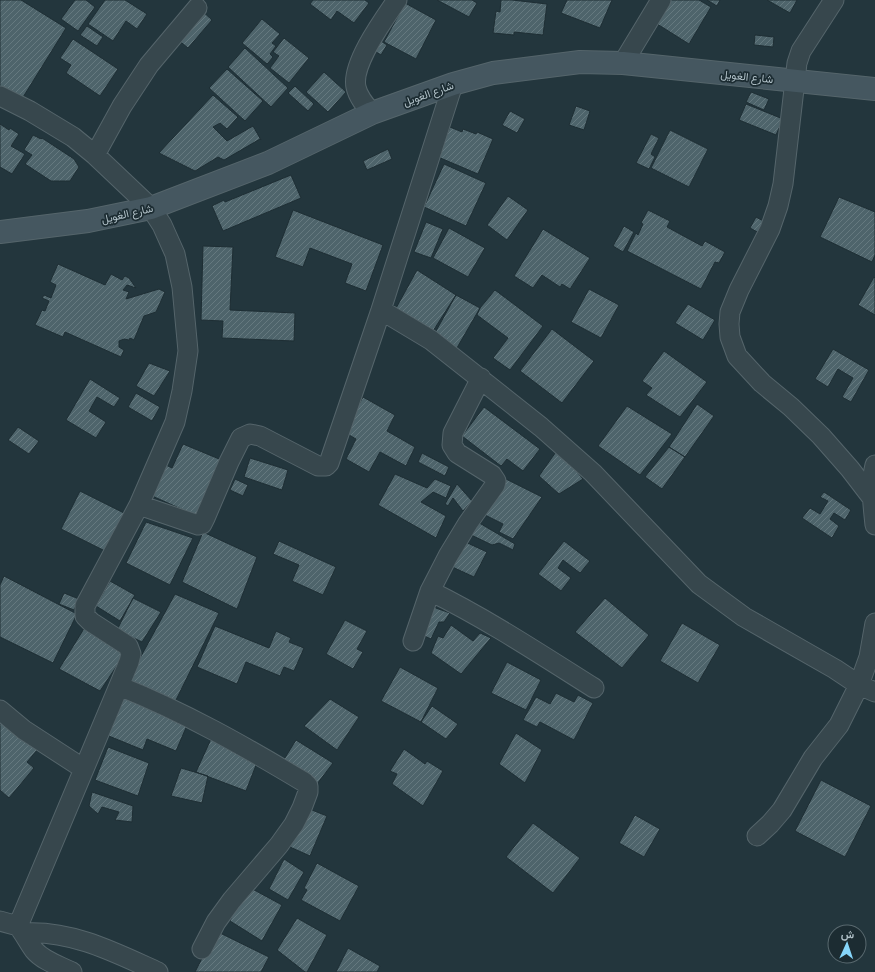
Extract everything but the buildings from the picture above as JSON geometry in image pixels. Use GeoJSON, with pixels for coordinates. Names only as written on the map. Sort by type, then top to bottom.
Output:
{"type":"FeatureCollection","features":[{"type":"Feature","properties":{"kind":"street"},"geometry":{"type":"LineString","coordinates":[[372,113],[359,96],[356,85],[357,74],[361,60],[371,39],[397,0]]}},
{"type":"Feature","properties":{"kind":"street"},"geometry":{"type":"LineString","coordinates":[[623,63],[661,0]]}},
{"type":"Feature","properties":{"kind":"street"},"geometry":{"type":"LineString","coordinates":[[834,0],[801,51],[798,63],[783,184],[778,206],[770,229],[739,290],[730,312],[729,324],[730,337],[738,356],[762,383],[791,407],[821,436],[850,469],[872,498]]}},
{"type":"Feature","properties":{"kind":"street"},"geometry":{"type":"LineString","coordinates":[[96,155],[122,106],[149,65],[197,8]]}},
{"type":"Feature","properties":{"kind":"street","name":"شارع الغويل"},"geometry":{"type":"LineString","coordinates":[[0,232],[88,221],[151,208],[268,162],[372,113],[453,84],[493,73],[580,62],[623,63],[875,88]]}},
{"type":"Feature","properties":{"kind":"street"},"geometry":{"type":"LineString","coordinates":[[139,505],[193,524],[202,524],[241,438],[250,434],[260,436],[318,466],[326,466],[330,463],[381,310],[453,84]]}},
{"type":"Feature","properties":{"kind":"street"},"geometry":{"type":"LineString","coordinates":[[0,96],[30,111],[73,137],[96,155],[151,208],[162,225],[175,254],[182,287],[188,351],[182,391],[175,422],[139,505],[85,606],[85,616],[91,622],[128,646],[131,654],[129,662],[84,769],[14,927]]}},
{"type":"Feature","properties":{"kind":"street"},"geometry":{"type":"LineString","coordinates":[[381,310],[431,340],[481,378],[541,427],[593,473],[699,584],[744,616],[867,689]]}},
{"type":"Feature","properties":{"kind":"street"},"geometry":{"type":"LineString","coordinates":[[413,641],[430,591],[448,556],[468,523],[495,485],[496,481],[492,475],[457,454],[452,445],[453,432],[481,378]]}},
{"type":"Feature","properties":{"kind":"street"},"geometry":{"type":"LineString","coordinates":[[875,465],[873,472],[872,498],[875,525]]}},
{"type":"Feature","properties":{"kind":"street"},"geometry":{"type":"LineString","coordinates":[[430,591],[458,605],[523,643],[594,688]]}},
{"type":"Feature","properties":{"kind":"street"},"geometry":{"type":"LineString","coordinates":[[757,836],[782,810],[813,758],[867,689],[869,657],[875,623]]}},
{"type":"Feature","properties":{"kind":"street"},"geometry":{"type":"LineString","coordinates":[[119,686],[207,726],[258,754],[304,782],[308,786],[306,798],[294,824],[279,846],[232,900],[216,922],[202,949]]}},
{"type":"Feature","properties":{"kind":"street"},"geometry":{"type":"LineString","coordinates":[[0,710],[24,730],[84,769]]}},
{"type":"Feature","properties":{"kind":"street"},"geometry":{"type":"LineString","coordinates":[[14,927],[39,955],[72,972]]}},
{"type":"Feature","properties":{"kind":"street"},"geometry":{"type":"LineString","coordinates":[[14,927],[96,944],[158,972]]}}]}
